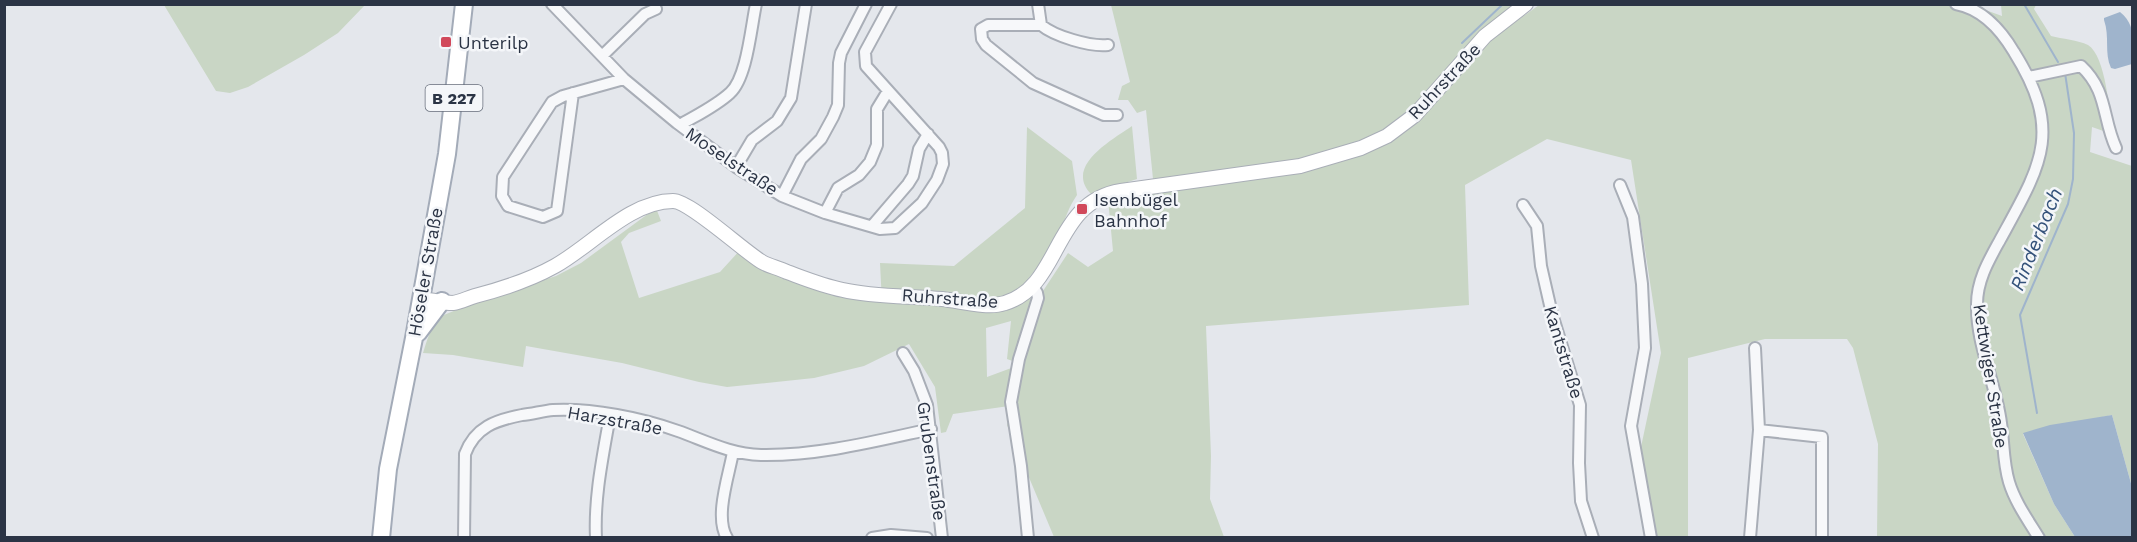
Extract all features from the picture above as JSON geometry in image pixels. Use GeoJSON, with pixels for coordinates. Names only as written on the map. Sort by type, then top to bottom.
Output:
{"type":"FeatureCollection","features":[{"type":"Feature","properties":{"kind":"main road","name":"Höseler Straße"},"geometry":{"type":"LineString","coordinates":[[381,537],[388,470],[447,154],[464,4]]}},
{"type":"Feature","properties":{"kind":"main road","name":"Ruhrstraße"},"geometry":{"type":"LineString","coordinates":[[421,299],[453,303],[531,277],[556,266],[638,210],[654,203],[675,201],[692,207],[741,249],[764,263],[814,283],[845,291],[991,305],[1005,304],[1021,296],[1043,272],[1078,214],[1089,203],[1107,193],[1300,166],[1360,148],[1387,136],[1415,115],[1485,36],[1526,4]]}},
{"type":"Feature","properties":{"kind":"main road"},"geometry":{"type":"LineString","coordinates":[[414,338],[442,301]]}},
{"type":"Feature","properties":{"kind":"street"},"geometry":{"type":"LineString","coordinates":[[680,125],[732,92],[740,78],[756,4]]}},
{"type":"Feature","properties":{"kind":"street"},"geometry":{"type":"LineString","coordinates":[[736,167],[752,140],[777,122],[791,98],[806,4]]}},
{"type":"Feature","properties":{"kind":"street"},"geometry":{"type":"LineString","coordinates":[[782,196],[801,159],[821,139],[833,117],[838,105],[838,63],[866,4]]}},
{"type":"Feature","properties":{"kind":"street"},"geometry":{"type":"LineString","coordinates":[[1038,4],[1041,25]]}},
{"type":"Feature","properties":{"kind":"street","name":"Kettwiger Straße"},"geometry":{"type":"LineString","coordinates":[[1956,4],[1989,20],[2005,38],[2029,77],[2041,117],[2042,148],[2033,180],[1984,271],[1977,304],[1982,342],[2001,423],[2009,482],[2039,537]]}},
{"type":"Feature","properties":{"kind":"street","name":"Moselstraße"},"geometry":{"type":"LineString","coordinates":[[554,5],[624,79],[736,167],[782,196],[825,213],[880,229],[895,228],[922,203],[937,180],[943,164],[942,153],[928,134],[866,66],[865,52],[889,5]]}},
{"type":"Feature","properties":{"kind":"street"},"geometry":{"type":"LineString","coordinates":[[602,56],[645,14],[656,9]]}},
{"type":"Feature","properties":{"kind":"street"},"geometry":{"type":"LineString","coordinates":[[1108,45],[1096,46],[1048,31],[1041,25],[988,25],[981,29],[982,39],[1033,83],[1104,115],[1118,115]]}},
{"type":"Feature","properties":{"kind":"street"},"geometry":{"type":"LineString","coordinates":[[2029,77],[2081,66],[2098,86],[2116,148]]}},
{"type":"Feature","properties":{"kind":"street"},"geometry":{"type":"LineString","coordinates":[[573,93],[557,211],[543,217],[508,207],[502,196],[503,177],[552,102],[563,96],[573,93],[624,79]]}},
{"type":"Feature","properties":{"kind":"street"},"geometry":{"type":"LineString","coordinates":[[825,213],[838,188],[859,175],[870,162],[877,145],[877,109],[888,90]]}},
{"type":"Feature","properties":{"kind":"street"},"geometry":{"type":"LineString","coordinates":[[872,226],[913,176],[919,149],[928,134]]}},
{"type":"Feature","properties":{"kind":"street"},"geometry":{"type":"LineString","coordinates":[[1620,185],[1633,217],[1642,284],[1645,348],[1631,426],[1651,537]]}},
{"type":"Feature","properties":{"kind":"street","name":"Kantstraße"},"geometry":{"type":"LineString","coordinates":[[1523,205],[1537,226],[1541,266],[1552,314],[1580,405],[1581,501],[1593,537]]}},
{"type":"Feature","properties":{"kind":"street"},"geometry":{"type":"LineString","coordinates":[[1028,537],[1021,466],[1011,402],[1019,359],[1038,298],[1032,285]]}},
{"type":"Feature","properties":{"kind":"street"},"geometry":{"type":"LineString","coordinates":[[1750,537],[1759,430],[1755,348]]}},
{"type":"Feature","properties":{"kind":"street","name":"Grubenstraße"},"geometry":{"type":"LineString","coordinates":[[903,353],[927,405],[942,537]]}},
{"type":"Feature","properties":{"kind":"street","name":"Harzstraße"},"geometry":{"type":"LineString","coordinates":[[464,537],[465,454],[472,439],[479,431],[500,420],[552,410],[610,415],[656,424],[733,452],[761,455],[791,454],[881,440],[931,429]]}},
{"type":"Feature","properties":{"kind":"street"},"geometry":{"type":"LineString","coordinates":[[596,537],[598,486],[610,415]]}},
{"type":"Feature","properties":{"kind":"street"},"geometry":{"type":"LineString","coordinates":[[1759,430],[1822,437],[1822,537]]}},
{"type":"Feature","properties":{"kind":"street"},"geometry":{"type":"LineString","coordinates":[[727,537],[721,515],[733,452]]}},
{"type":"Feature","properties":{"kind":"street"},"geometry":{"type":"LineString","coordinates":[[872,537],[891,535],[927,537]]}},
{"type":"Feature","properties":{"kind":"green space"},"geometry":{"type":"Polygon","coordinates":[[[1969,4],[2002,16],[2001,5],[2036,5],[2034,9],[2051,36],[2088,45],[2094,51],[2103,73],[2112,134],[2092,127],[2090,152],[2132,166],[2132,487],[2112,415],[2023,434],[2054,504],[2075,537],[1877,537],[1878,444],[1853,348],[1847,339],[1765,339],[1688,358],[1688,537],[1657,537],[1641,447],[1661,353],[1631,160],[1547,139],[1465,185],[1469,305],[1206,326],[1211,456],[1210,499],[1224,537],[1054,537],[1007,425],[1036,319],[1021,364],[1007,359],[1011,321],[986,328],[987,377],[1014,367],[1009,406],[953,414],[946,432],[941,433],[935,387],[909,344],[864,366],[814,378],[727,387],[622,363],[526,346],[523,367],[453,355],[423,353],[431,329],[439,317],[483,299],[556,276],[581,263],[656,208],[661,221],[629,233],[621,242],[639,298],[720,272],[741,249],[845,291],[882,303],[880,263],[954,266],[1025,208],[1027,127],[1072,161],[1077,195],[1052,244],[1025,283],[1043,291],[1068,253],[1088,267],[1113,251],[1108,199],[1299,171],[1426,111],[1493,38],[1539,5],[1969,4]]]}},
{"type":"Feature","properties":{"kind":"green space"},"geometry":{"type":"Polygon","coordinates":[[[164,5],[365,5],[338,33],[248,87],[230,93],[216,91],[164,5]]]}},
{"type":"Feature","properties":{"kind":"green space"},"geometry":{"type":"Polygon","coordinates":[[[1111,5],[1517,5],[1472,40],[1436,86],[1411,112],[1378,136],[1299,161],[1153,179],[1146,110],[1137,113],[1128,100],[1118,100],[1122,86],[1130,82],[1111,5]]]}},
{"type":"Feature","properties":{"kind":"green space"},"geometry":{"type":"Polygon","coordinates":[[[1132,126],[1137,179],[1091,194],[1084,184],[1083,174],[1087,164],[1103,146],[1132,126]]]}},
{"type":"Feature","properties":{"kind":"water"},"geometry":{"type":"Polygon","coordinates":[[[2120,12],[2132,29],[2132,64],[2115,69],[2111,68],[2109,62],[2104,18],[2120,12]]]}},
{"type":"Feature","properties":{"kind":"water"},"geometry":{"type":"Polygon","coordinates":[[[2112,415],[2132,487],[2132,537],[2075,537],[2054,504],[2023,433],[2050,425],[2112,415]]]}},
{"type":"Feature","properties":{"kind":"waterway"},"geometry":{"type":"LineString","coordinates":[[1462,43],[1503,4]]}},
{"type":"Feature","properties":{"kind":"waterway","name":"Rinderbach"},"geometry":{"type":"LineString","coordinates":[[2024,4],[2058,62]]}},
{"type":"Feature","properties":{"kind":"waterway","name":"Rinderbach"},"geometry":{"type":"LineString","coordinates":[[2037,413],[2020,315],[2068,204],[2073,179],[2074,133],[2065,73]]}},
{"type":"Feature","properties":{"kind":"place","name":"Unterilp"},"geometry":{"type":"Point","coordinates":[446,42]}},
{"type":"Feature","properties":{"kind":"place","name":"Isenbügel Bahnhof"},"geometry":{"type":"Point","coordinates":[1082,209]}}]}
